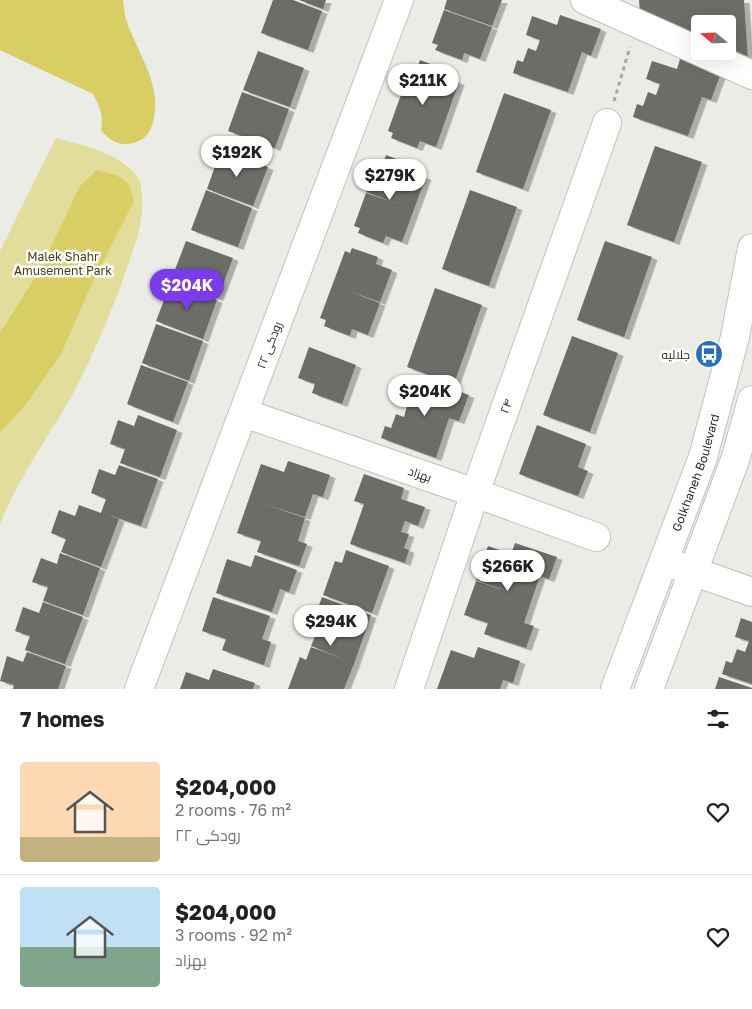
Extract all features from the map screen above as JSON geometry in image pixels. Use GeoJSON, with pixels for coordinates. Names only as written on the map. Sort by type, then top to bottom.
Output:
{"type":"FeatureCollection","features":[{"type":"Feature","properties":{"kind":"street","name":"رودکی ۲۲"},"geometry":{"type":"LineString","coordinates":[[139,689],[399,0]]}},
{"type":"Feature","properties":{"kind":"street"},"geometry":{"type":"LineString","coordinates":[[585,0],[752,75]]}},
{"type":"Feature","properties":{"kind":"street","name":"۲۴"},"geometry":{"type":"LineString","coordinates":[[409,689],[475,493],[608,124]]}},
{"type":"Feature","properties":{"kind":"street","name":"Golkhaneh Boulevard"},"geometry":{"type":"LineString","coordinates":[[615,689],[703,457],[735,338],[752,248]]}},
{"type":"Feature","properties":{"kind":"street"},"geometry":{"type":"LineString","coordinates":[[649,689],[735,460],[752,400]]}},
{"type":"Feature","properties":{"kind":"street","name":"بهزاد"},"geometry":{"type":"LineString","coordinates":[[244,413],[596,537]]}},
{"type":"Feature","properties":{"kind":"street"},"geometry":{"type":"LineString","coordinates":[[664,561],[752,592]]}},
{"type":"Feature","properties":{"kind":"path"},"geometry":{"type":"LineString","coordinates":[[608,124],[637,24]]}},
{"type":"Feature","properties":{"kind":"green space","name":"Malek Shahr Amusement Park"},"geometry":{"type":"Polygon","coordinates":[[[56,138],[102,152],[132,170],[141,183],[141,216],[138,235],[126,271],[93,352],[70,399],[15,491],[0,524],[0,251],[56,138]]]}},
{"type":"Feature","properties":{"kind":"shaded area"},"geometry":{"type":"Polygon","coordinates":[[[0,0],[123,0],[126,19],[148,71],[155,97],[152,125],[146,136],[139,141],[127,144],[112,140],[101,130],[101,112],[93,94],[0,50],[0,0]]]}},
{"type":"Feature","properties":{"kind":"shaded area"},"geometry":{"type":"Polygon","coordinates":[[[97,170],[116,175],[129,184],[134,201],[89,290],[61,354],[24,407],[0,432],[0,333],[41,268],[80,186],[97,170]]]}},
{"type":"Feature","properties":{"kind":"building"},"geometry":{"type":"Polygon","coordinates":[[[273,0],[293,0],[322,11],[308,50],[261,33],[273,0]]]}},
{"type":"Feature","properties":{"kind":"building"},"geometry":{"type":"Polygon","coordinates":[[[299,0],[326,0],[323,9],[299,0]]]}},
{"type":"Feature","properties":{"kind":"building"},"geometry":{"type":"Polygon","coordinates":[[[447,0],[502,0],[492,26],[444,9],[447,0]]]}},
{"type":"Feature","properties":{"kind":"building"},"geometry":{"type":"Polygon","coordinates":[[[639,0],[744,0],[748,59],[736,54],[736,15],[691,15],[691,35],[640,14],[639,0]]]}},
{"type":"Feature","properties":{"kind":"building"},"geometry":{"type":"Polygon","coordinates":[[[444,10],[492,27],[480,59],[464,53],[462,60],[435,50],[438,45],[432,43],[444,10]]]}},
{"type":"Feature","properties":{"kind":"building"},"geometry":{"type":"Polygon","coordinates":[[[560,15],[601,29],[591,56],[582,52],[568,92],[513,73],[517,60],[523,62],[528,48],[536,51],[540,40],[526,35],[532,16],[557,25],[560,15]]]}},
{"type":"Feature","properties":{"kind":"building"},"geometry":{"type":"Polygon","coordinates":[[[258,51],[304,68],[290,107],[243,90],[258,51]]]}},
{"type":"Feature","properties":{"kind":"building"},"geometry":{"type":"Polygon","coordinates":[[[680,59],[721,73],[711,100],[702,97],[688,136],[633,117],[637,104],[643,106],[648,92],[656,95],[660,84],[646,79],[652,61],[677,69],[680,59]]]}},
{"type":"Feature","properties":{"kind":"building"},"geometry":{"type":"Polygon","coordinates":[[[420,60],[446,70],[443,76],[459,82],[436,147],[420,141],[417,148],[391,138],[393,133],[388,131],[412,64],[418,66],[420,60]]]}},
{"type":"Feature","properties":{"kind":"building"},"geometry":{"type":"Polygon","coordinates":[[[242,92],[289,109],[275,148],[228,131],[242,92]]]}},
{"type":"Feature","properties":{"kind":"building"},"geometry":{"type":"Polygon","coordinates":[[[504,93],[551,110],[523,189],[476,172],[504,93]]]}},
{"type":"Feature","properties":{"kind":"building"},"geometry":{"type":"Polygon","coordinates":[[[655,146],[702,162],[674,242],[627,225],[655,146]]]}},
{"type":"Feature","properties":{"kind":"building"},"geometry":{"type":"Polygon","coordinates":[[[221,149],[268,167],[253,206],[207,189],[221,149]]]}},
{"type":"Feature","properties":{"kind":"building"},"geometry":{"type":"Polygon","coordinates":[[[386,155],[412,165],[410,171],[426,177],[402,242],[386,236],[383,243],[358,233],[360,228],[354,226],[366,193],[401,205],[366,192],[378,159],[384,161],[386,155]]]}},
{"type":"Feature","properties":{"kind":"building"},"geometry":{"type":"Polygon","coordinates":[[[206,190],[252,208],[238,247],[191,230],[206,190]]]}},
{"type":"Feature","properties":{"kind":"building"},"geometry":{"type":"Polygon","coordinates":[[[470,190],[517,207],[489,286],[442,269],[470,190]]]}},
{"type":"Feature","properties":{"kind":"building"},"geometry":{"type":"Polygon","coordinates":[[[186,241],[233,258],[218,298],[171,280],[186,241]]]}},
{"type":"Feature","properties":{"kind":"building"},"geometry":{"type":"Polygon","coordinates":[[[605,241],[652,257],[624,337],[577,320],[605,241]]]}},
{"type":"Feature","properties":{"kind":"building"},"geometry":{"type":"Polygon","coordinates":[[[352,248],[378,257],[376,264],[392,270],[380,302],[346,290],[380,303],[368,335],[352,329],[350,336],[324,326],[326,320],[320,318],[345,251],[350,253],[352,248]]]}},
{"type":"Feature","properties":{"kind":"building"},"geometry":{"type":"Polygon","coordinates":[[[171,282],[217,300],[203,339],[156,321],[171,282]]]}},
{"type":"Feature","properties":{"kind":"building"},"geometry":{"type":"Polygon","coordinates":[[[435,288],[482,305],[454,384],[407,367],[435,288]]]}},
{"type":"Feature","properties":{"kind":"building"},"geometry":{"type":"Polygon","coordinates":[[[156,324],[203,341],[189,381],[142,363],[156,324]]]}},
{"type":"Feature","properties":{"kind":"building"},"geometry":{"type":"Polygon","coordinates":[[[572,336],[618,353],[590,432],[543,415],[572,336]]]}},
{"type":"Feature","properties":{"kind":"building"},"geometry":{"type":"Polygon","coordinates":[[[309,347],[356,365],[342,404],[312,393],[315,384],[298,378],[309,347]]]}},
{"type":"Feature","properties":{"kind":"building"},"geometry":{"type":"Polygon","coordinates":[[[141,365],[188,382],[173,422],[127,404],[141,365]]]}},
{"type":"Feature","properties":{"kind":"building"},"geometry":{"type":"Polygon","coordinates":[[[428,380],[469,395],[459,421],[449,418],[436,458],[381,438],[385,426],[391,428],[396,414],[404,417],[407,406],[394,401],[400,382],[425,391],[428,380]]]}},
{"type":"Feature","properties":{"kind":"building"},"geometry":{"type":"Polygon","coordinates":[[[138,415],[177,430],[160,477],[120,463],[125,449],[110,444],[118,420],[134,426],[138,415]]]}},
{"type":"Feature","properties":{"kind":"building"},"geometry":{"type":"Polygon","coordinates":[[[537,425],[586,444],[578,467],[588,471],[578,496],[519,474],[537,425]]]}},
{"type":"Feature","properties":{"kind":"building"},"geometry":{"type":"Polygon","coordinates":[[[288,461],[330,475],[323,497],[313,494],[305,517],[264,504],[305,518],[298,541],[307,544],[299,566],[257,552],[261,541],[237,533],[261,464],[284,472],[288,461]]]}},
{"type":"Feature","properties":{"kind":"building"},"geometry":{"type":"Polygon","coordinates":[[[119,465],[158,479],[141,526],[106,514],[119,519],[101,567],[61,552],[66,539],[51,533],[59,510],[75,516],[79,505],[101,513],[106,499],[91,493],[99,469],[115,475],[119,465]]]}},
{"type":"Feature","properties":{"kind":"building"},"geometry":{"type":"Polygon","coordinates":[[[364,474],[404,488],[401,499],[425,507],[418,526],[405,521],[401,532],[409,534],[404,548],[409,550],[405,563],[350,544],[364,504],[354,501],[364,474]]]}},
{"type":"Feature","properties":{"kind":"building"},"geometry":{"type":"Polygon","coordinates":[[[515,543],[557,557],[549,579],[540,576],[532,599],[524,623],[534,626],[526,648],[484,634],[488,623],[464,615],[476,581],[517,595],[476,580],[488,546],[511,554],[515,543]]]}},
{"type":"Feature","properties":{"kind":"building"},"geometry":{"type":"Polygon","coordinates":[[[346,550],[389,566],[372,613],[323,595],[335,561],[342,563],[346,550]]]}},
{"type":"Feature","properties":{"kind":"building"},"geometry":{"type":"Polygon","coordinates":[[[60,553],[100,568],[83,615],[43,601],[48,587],[32,582],[41,558],[57,564],[60,553]]]}},
{"type":"Feature","properties":{"kind":"building"},"geometry":{"type":"Polygon","coordinates":[[[255,555],[297,570],[289,592],[280,589],[272,612],[216,593],[227,559],[251,567],[255,555]]]}},
{"type":"Feature","properties":{"kind":"building"},"geometry":{"type":"Polygon","coordinates":[[[213,597],[270,616],[262,639],[271,642],[264,665],[222,650],[226,639],[202,631],[213,597]]]}},
{"type":"Feature","properties":{"kind":"building"},"geometry":{"type":"Polygon","coordinates":[[[322,597],[371,615],[354,664],[344,689],[288,689],[300,657],[306,660],[311,647],[344,659],[311,646],[316,634],[309,632],[322,597]]]}},
{"type":"Feature","properties":{"kind":"building"},"geometry":{"type":"Polygon","coordinates":[[[43,602],[83,617],[65,664],[25,650],[30,636],[15,631],[23,607],[39,613],[43,602]]]}},
{"type":"Feature","properties":{"kind":"building"},"geometry":{"type":"Polygon","coordinates":[[[741,618],[752,622],[752,684],[722,674],[726,661],[732,663],[737,649],[745,652],[749,641],[735,637],[741,618]]]}},
{"type":"Feature","properties":{"kind":"building"},"geometry":{"type":"Polygon","coordinates":[[[478,647],[520,661],[513,683],[503,680],[500,689],[437,689],[451,650],[474,658],[478,647]]]}},
{"type":"Feature","properties":{"kind":"building"},"geometry":{"type":"Polygon","coordinates":[[[27,652],[66,666],[58,689],[13,689],[14,685],[0,681],[7,656],[23,662],[27,652]]]}},
{"type":"Feature","properties":{"kind":"building"},"geometry":{"type":"Polygon","coordinates":[[[213,669],[255,683],[253,689],[180,689],[186,672],[209,680],[213,669]]]}},
{"type":"Feature","properties":{"kind":"building"},"geometry":{"type":"Polygon","coordinates":[[[719,677],[752,688],[752,689],[715,689],[719,677]]]}},
{"type":"Feature","properties":{"kind":"place","name":"جلالیه"},"geometry":{"type":"Point","coordinates":[709,354]}}]}
